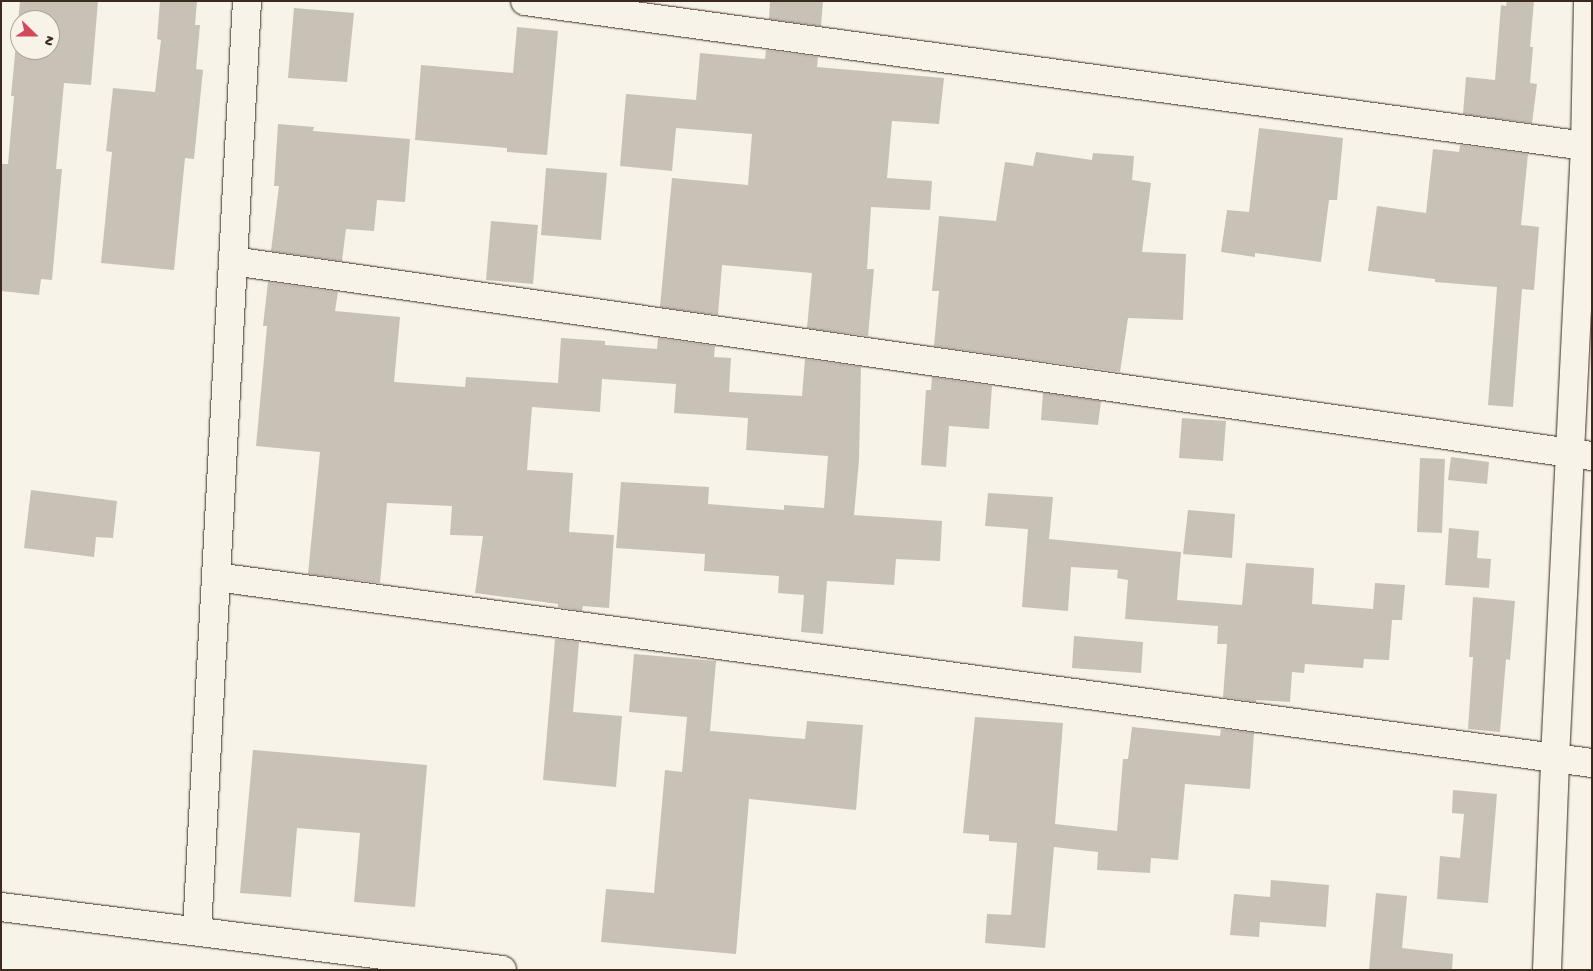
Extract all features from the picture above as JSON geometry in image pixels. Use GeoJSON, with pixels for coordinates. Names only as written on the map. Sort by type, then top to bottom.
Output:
{"type":"FeatureCollection","features":[{"type":"Feature","properties":{"kind":"street"},"geometry":{"type":"LineString","coordinates":[[197,930],[247,1]]}},
{"type":"Feature","properties":{"kind":"street"},"geometry":{"type":"LineString","coordinates":[[525,1],[1588,147]]}},
{"type":"Feature","properties":{"kind":"street"},"geometry":{"type":"LineString","coordinates":[[1547,970],[1555,758],[1581,454],[1588,147],[1588,1]]}},
{"type":"Feature","properties":{"kind":"street"},"geometry":{"type":"LineString","coordinates":[[233,261],[1581,454]]}},
{"type":"Feature","properties":{"kind":"street"},"geometry":{"type":"LineString","coordinates":[[216,577],[1592,763]]}},
{"type":"Feature","properties":{"kind":"street"},"geometry":{"type":"LineString","coordinates":[[1,907],[197,930],[502,970]]}},
{"type":"Feature","properties":{"kind":"building"},"geometry":{"type":"Polygon","coordinates":[[[20,1],[98,1],[91,85],[64,83],[56,169],[62,169],[52,280],[41,279],[39,295],[1,291],[1,164],[8,164],[14,96],[11,96],[14,60],[60,60],[60,10],[19,10],[20,1]]]}},
{"type":"Feature","properties":{"kind":"building"},"geometry":{"type":"Polygon","coordinates":[[[160,1],[197,1],[195,25],[200,25],[196,69],[203,70],[194,159],[185,158],[174,270],[101,263],[112,152],[106,151],[113,88],[155,92],[161,40],[157,39],[160,1]]]}},
{"type":"Feature","properties":{"kind":"building"},"geometry":{"type":"Polygon","coordinates":[[[770,1],[823,1],[821,26],[769,19],[770,1]]]}},
{"type":"Feature","properties":{"kind":"building"},"geometry":{"type":"Polygon","coordinates":[[[1507,1],[1534,1],[1530,47],[1533,47],[1530,83],[1537,84],[1532,123],[1463,114],[1466,77],[1495,80],[1501,5],[1506,6],[1507,1]]]}},
{"type":"Feature","properties":{"kind":"building"},"geometry":{"type":"Polygon","coordinates":[[[294,8],[354,13],[347,82],[288,78],[294,8]]]}},
{"type":"Feature","properties":{"kind":"building"},"geometry":{"type":"Polygon","coordinates":[[[517,27],[558,31],[547,155],[507,152],[507,148],[415,140],[421,65],[513,73],[517,27]]]}},
{"type":"Feature","properties":{"kind":"building"},"geometry":{"type":"Polygon","coordinates":[[[766,50],[818,57],[817,67],[944,78],[939,124],[892,121],[887,178],[932,181],[930,210],[871,207],[867,269],[874,269],[868,336],[807,328],[812,273],[722,265],[718,315],[660,307],[672,178],[748,185],[752,134],[676,128],[672,171],[620,166],[626,94],[696,100],[700,53],[765,59],[766,50]]]}},
{"type":"Feature","properties":{"kind":"building"},"geometry":{"type":"Polygon","coordinates":[[[278,124],[314,127],[313,131],[410,139],[405,202],[377,200],[374,231],[346,229],[342,261],[271,251],[279,186],[274,186],[278,124]]]}},
{"type":"Feature","properties":{"kind":"building"},"geometry":{"type":"Polygon","coordinates":[[[1259,128],[1343,138],[1337,200],[1329,200],[1321,262],[1255,253],[1255,257],[1221,252],[1227,210],[1249,212],[1259,128]]]}},
{"type":"Feature","properties":{"kind":"building"},"geometry":{"type":"Polygon","coordinates":[[[1460,145],[1528,154],[1521,225],[1539,227],[1534,290],[1522,289],[1513,407],[1488,405],[1497,287],[1435,282],[1435,279],[1368,271],[1377,206],[1426,213],[1433,149],[1459,152],[1460,145]]]}},
{"type":"Feature","properties":{"kind":"building"},"geometry":{"type":"Polygon","coordinates":[[[1036,152],[1092,160],[1093,153],[1134,156],[1132,180],[1151,183],[1142,252],[1186,254],[1183,320],[1128,318],[1120,372],[934,346],[939,291],[932,291],[939,216],[996,221],[1005,162],[1033,166],[1036,152]]]}},
{"type":"Feature","properties":{"kind":"building"},"geometry":{"type":"Polygon","coordinates":[[[546,168],[607,173],[601,240],[541,235],[546,168]]]}},
{"type":"Feature","properties":{"kind":"building"},"geometry":{"type":"Polygon","coordinates":[[[491,221],[538,225],[533,284],[486,280],[491,221]]]}},
{"type":"Feature","properties":{"kind":"building"},"geometry":{"type":"Polygon","coordinates":[[[268,282],[338,292],[335,311],[400,317],[394,382],[465,387],[466,377],[558,383],[561,338],[605,341],[605,345],[657,349],[658,338],[715,346],[714,357],[731,358],[729,392],[802,396],[805,359],[861,367],[859,460],[854,515],[942,521],[940,561],[896,559],[894,585],[827,581],[823,634],[801,632],[804,595],[778,593],[779,576],[704,571],[705,554],[616,548],[621,482],[709,487],[708,504],[784,510],[784,505],[824,508],[828,456],[746,450],[748,418],[674,413],[676,384],[602,379],[600,412],[532,407],[527,470],[573,473],[569,532],[614,535],[609,608],[583,606],[582,611],[558,607],[558,604],[475,593],[483,536],[450,535],[452,506],[387,503],[380,583],[308,574],[320,452],[256,446],[267,326],[263,326],[268,282]]]}},
{"type":"Feature","properties":{"kind":"building"},"geometry":{"type":"Polygon","coordinates":[[[932,377],[992,386],[989,429],[949,426],[946,467],[921,465],[926,390],[931,390],[932,377]]]}},
{"type":"Feature","properties":{"kind":"building"},"geometry":{"type":"Polygon","coordinates":[[[1043,393],[1101,401],[1098,425],[1041,420],[1043,393]]]}},
{"type":"Feature","properties":{"kind":"building"},"geometry":{"type":"Polygon","coordinates":[[[1182,418],[1226,421],[1223,461],[1179,458],[1182,418]]]}},
{"type":"Feature","properties":{"kind":"building"},"geometry":{"type":"Polygon","coordinates":[[[1451,457],[1489,462],[1487,484],[1448,480],[1451,457]]]}},
{"type":"Feature","properties":{"kind":"building"},"geometry":{"type":"Polygon","coordinates":[[[1420,458],[1445,459],[1442,533],[1417,532],[1420,458]]]}},
{"type":"Feature","properties":{"kind":"building"},"geometry":{"type":"Polygon","coordinates":[[[31,490],[117,501],[113,538],[96,537],[94,557],[24,548],[31,490]]]}},
{"type":"Feature","properties":{"kind":"building"},"geometry":{"type":"Polygon","coordinates":[[[988,493],[1053,497],[1049,539],[1181,552],[1177,600],[1242,605],[1246,563],[1314,568],[1312,604],[1373,609],[1375,583],[1405,585],[1402,620],[1392,620],[1389,660],[1364,659],[1363,668],[1305,664],[1304,673],[1292,672],[1290,702],[1256,700],[1256,702],[1223,697],[1227,644],[1217,644],[1218,626],[1125,619],[1128,580],[1117,578],[1118,570],[1071,567],[1068,611],[1022,607],[1028,529],[985,526],[988,493]]]}},
{"type":"Feature","properties":{"kind":"building"},"geometry":{"type":"Polygon","coordinates":[[[1188,510],[1235,514],[1232,558],[1183,554],[1188,510]]]}},
{"type":"Feature","properties":{"kind":"building"},"geometry":{"type":"Polygon","coordinates":[[[1449,528],[1479,531],[1477,558],[1491,559],[1489,588],[1445,585],[1449,528]]]}},
{"type":"Feature","properties":{"kind":"building"},"geometry":{"type":"Polygon","coordinates":[[[1473,597],[1515,601],[1510,660],[1506,659],[1500,732],[1468,729],[1473,657],[1469,657],[1473,597]]]}},
{"type":"Feature","properties":{"kind":"building"},"geometry":{"type":"Polygon","coordinates":[[[1074,636],[1143,642],[1141,673],[1072,668],[1074,636]]]}},
{"type":"Feature","properties":{"kind":"building"},"geometry":{"type":"Polygon","coordinates":[[[555,639],[579,642],[573,712],[622,716],[616,787],[543,780],[555,639]]]}},
{"type":"Feature","properties":{"kind":"building"},"geometry":{"type":"Polygon","coordinates":[[[634,654],[716,661],[710,731],[805,739],[807,721],[863,725],[856,810],[749,799],[736,954],[601,942],[606,889],[654,893],[665,770],[682,772],[687,717],[629,712],[634,654]]]}},
{"type":"Feature","properties":{"kind":"building"},"geometry":{"type":"Polygon","coordinates":[[[975,717],[1063,723],[1055,824],[1117,831],[1123,759],[1128,759],[1132,727],[1220,736],[1221,729],[1254,733],[1250,789],[1185,784],[1178,860],[1151,858],[1150,873],[1097,870],[1098,852],[1054,847],[1045,948],[985,943],[987,914],[1011,915],[1017,843],[989,841],[989,835],[963,833],[975,717]]]}},
{"type":"Feature","properties":{"kind":"building"},"geometry":{"type":"Polygon","coordinates":[[[253,750],[427,765],[415,907],[354,902],[360,833],[297,828],[291,897],[240,893],[253,750]]]}},
{"type":"Feature","properties":{"kind":"building"},"geometry":{"type":"Polygon","coordinates":[[[1453,790],[1497,794],[1488,903],[1437,899],[1440,856],[1460,858],[1464,814],[1452,813],[1453,790]]]}},
{"type":"Feature","properties":{"kind":"building"},"geometry":{"type":"Polygon","coordinates":[[[1271,880],[1329,885],[1326,927],[1260,922],[1259,937],[1230,935],[1234,894],[1270,897],[1271,880]]]}},
{"type":"Feature","properties":{"kind":"building"},"geometry":{"type":"Polygon","coordinates":[[[1376,893],[1407,896],[1402,948],[1453,954],[1452,970],[1369,970],[1376,893]]]}}]}
